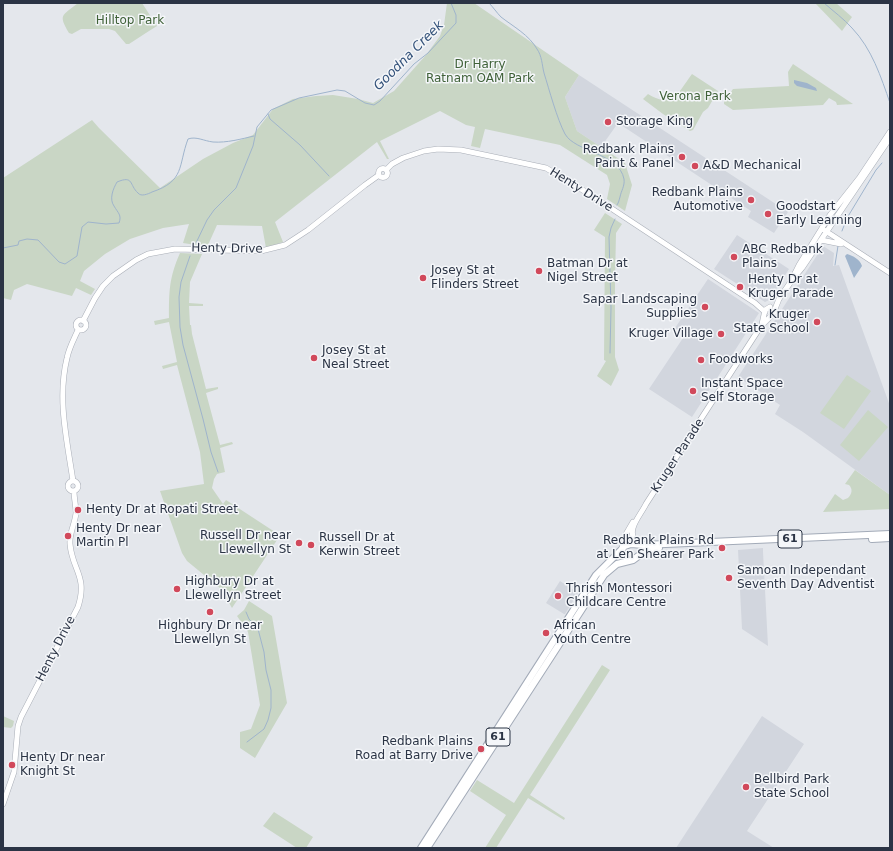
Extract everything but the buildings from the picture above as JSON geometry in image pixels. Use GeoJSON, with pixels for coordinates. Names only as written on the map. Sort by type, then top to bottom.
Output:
{"type":"FeatureCollection","features":[{"type":"Feature","properties":{"kind":"main road","name":"61"},"geometry":{"type":"LineString","coordinates":[[421,848],[596,575],[621,550],[630,544],[890,534]]}},
{"type":"Feature","properties":{"kind":"main road","name":"61"},"geometry":{"type":"LineString","coordinates":[[427,848],[602,578],[615,566],[633,560],[645,551],[652,549],[890,538]]}},
{"type":"Feature","properties":{"kind":"main road"},"geometry":{"type":"LineString","coordinates":[[637,544],[640,549],[640,554]]}},
{"type":"Feature","properties":{"kind":"main road"},"geometry":{"type":"LineString","coordinates":[[621,550],[620,558],[625,562]]}},
{"type":"Feature","properties":{"kind":"street","name":"Kruger Parade"},"geometry":{"type":"LineString","coordinates":[[621,550],[624,538],[629,528],[761,326],[768,311],[802,268],[821,240],[837,206],[860,178],[890,132]]}},
{"type":"Feature","properties":{"kind":"street","name":"Kruger Parade"},"geometry":{"type":"LineString","coordinates":[[792,280],[798,265],[890,138]]}},
{"type":"Feature","properties":{"kind":"street","name":"Henty Drive"},"geometry":{"type":"LineString","coordinates":[[3,804],[14,772],[18,724],[78,607],[81,597],[82,587],[80,577],[70,545],[70,537],[76,512],[74,491],[77,490],[78,486],[77,483],[73,481],[62,407],[63,381],[67,357],[78,330],[83,330],[85,328],[85,323],[83,321],[103,286],[118,272],[136,260],[148,254],[175,249],[261,251],[285,245],[308,230],[364,185],[379,175],[382,177],[386,176],[386,170],[392,164],[403,158],[424,151],[438,149],[461,150],[546,168],[591,195],[768,311]]}},
{"type":"Feature","properties":{"kind":"street"},"geometry":{"type":"LineString","coordinates":[[825,229],[846,245],[890,273]]}},
{"type":"Feature","properties":{"kind":"street"},"geometry":{"type":"LineString","coordinates":[[825,229],[890,270]]}},
{"type":"Feature","properties":{"kind":"street"},"geometry":{"type":"LineString","coordinates":[[821,240],[846,245]]}},
{"type":"Feature","properties":{"kind":"street","name":"Kruger Parade"},"geometry":{"type":"LineString","coordinates":[[637,544],[632,538],[632,532],[646,504]]}},
{"type":"Feature","properties":{"kind":"shaded area"},"geometry":{"type":"Polygon","coordinates":[[[579,75],[788,212],[774,233],[748,217],[751,211],[618,123],[601,147],[577,131],[565,97],[579,75]]]}},
{"type":"Feature","properties":{"kind":"shaded area"},"geometry":{"type":"Polygon","coordinates":[[[737,235],[789,269],[769,300],[765,302],[714,269],[737,235]]]}},
{"type":"Feature","properties":{"kind":"shaded area","name":"Kruger State School"},"geometry":{"type":"Polygon","coordinates":[[[823,246],[834,253],[833,266],[839,265],[890,406],[890,495],[803,432],[775,414],[780,405],[738,377],[823,246]]]}},
{"type":"Feature","properties":{"kind":"shaded area"},"geometry":{"type":"Polygon","coordinates":[[[708,279],[759,313],[692,417],[649,389],[685,335],[675,328],[708,279]]]}},
{"type":"Feature","properties":{"kind":"shaded area"},"geometry":{"type":"Polygon","coordinates":[[[763,548],[768,646],[742,629],[738,550],[763,548]]]}},
{"type":"Feature","properties":{"kind":"shaded area"},"geometry":{"type":"Polygon","coordinates":[[[560,581],[578,593],[565,614],[546,603],[560,581]]]}},
{"type":"Feature","properties":{"kind":"shaded area","name":"Bellbird Park State School"},"geometry":{"type":"Polygon","coordinates":[[[762,716],[804,744],[747,831],[774,848],[676,848],[762,716]]]}},
{"type":"Feature","properties":{"kind":"green space","name":"Hilltop Park"},"geometry":{"type":"Polygon","coordinates":[[[78,3],[142,3],[157,26],[129,44],[126,44],[115,31],[109,29],[81,29],[72,34],[69,33],[63,16],[78,3]]]}},
{"type":"Feature","properties":{"kind":"green space","name":"Dr Harry Ratnam OAM Park"},"geometry":{"type":"Polygon","coordinates":[[[447,3],[474,3],[579,75],[565,97],[577,131],[625,163],[632,185],[625,211],[607,199],[610,184],[607,175],[560,145],[485,129],[480,148],[471,146],[475,127],[466,125],[440,111],[380,141],[389,159],[387,159],[377,142],[275,222],[283,242],[266,248],[262,226],[217,225],[208,245],[202,246],[183,243],[189,224],[163,228],[130,239],[105,254],[84,271],[80,281],[95,289],[91,295],[76,288],[72,296],[27,284],[14,290],[11,300],[3,298],[3,178],[92,120],[160,188],[203,159],[233,143],[253,135],[273,109],[293,99],[333,95],[373,103],[394,91],[426,55],[440,36],[444,25],[447,3]]]}},
{"type":"Feature","properties":{"kind":"green space"},"geometry":{"type":"Polygon","coordinates":[[[815,3],[836,3],[852,17],[842,31],[815,3]]]}},
{"type":"Feature","properties":{"kind":"green space"},"geometry":{"type":"Polygon","coordinates":[[[793,64],[853,104],[837,105],[836,102],[829,98],[823,105],[733,110],[724,104],[724,100],[733,89],[789,86],[788,72],[793,64]]]}},
{"type":"Feature","properties":{"kind":"green space","name":"Verona Park"},"geometry":{"type":"Polygon","coordinates":[[[692,74],[718,91],[708,108],[703,112],[693,130],[690,131],[643,99],[648,94],[663,100],[674,97],[679,93],[692,74]]]}},
{"type":"Feature","properties":{"kind":"green space"},"geometry":{"type":"Polygon","coordinates":[[[605,213],[622,224],[616,233],[615,281],[615,357],[619,370],[611,386],[597,376],[606,361],[604,360],[605,237],[594,230],[605,213]]]}},
{"type":"Feature","properties":{"kind":"green space"},"geometry":{"type":"Polygon","coordinates":[[[180,253],[202,254],[190,282],[189,303],[203,304],[203,306],[189,306],[190,325],[206,389],[218,387],[218,389],[206,393],[220,445],[232,442],[233,444],[220,448],[225,472],[217,474],[212,488],[223,504],[226,500],[278,534],[279,537],[232,608],[221,589],[187,561],[182,553],[160,491],[204,484],[200,452],[177,365],[163,369],[162,366],[177,362],[169,322],[155,325],[154,321],[169,318],[170,285],[180,253]]]}},
{"type":"Feature","properties":{"kind":"green space"},"geometry":{"type":"Polygon","coordinates":[[[847,375],[871,391],[844,429],[820,413],[847,375]]]}},
{"type":"Feature","properties":{"kind":"green space"},"geometry":{"type":"Polygon","coordinates":[[[868,410],[888,427],[859,461],[840,445],[868,410]]]}},
{"type":"Feature","properties":{"kind":"green space"},"geometry":{"type":"Polygon","coordinates":[[[855,470],[890,495],[890,509],[823,512],[835,494],[843,500],[848,498],[852,492],[849,485],[845,484],[855,470]]]}},
{"type":"Feature","properties":{"kind":"green space"},"geometry":{"type":"Polygon","coordinates":[[[249,601],[272,616],[287,703],[255,758],[240,748],[240,732],[251,729],[260,705],[248,632],[237,616],[244,610],[249,601]]]}},
{"type":"Feature","properties":{"kind":"green space"},"geometry":{"type":"Polygon","coordinates":[[[602,665],[610,670],[530,795],[565,818],[564,820],[528,798],[496,848],[485,848],[506,815],[470,791],[477,780],[514,803],[602,665]]]}},
{"type":"Feature","properties":{"kind":"green space"},"geometry":{"type":"Polygon","coordinates":[[[3,716],[14,721],[11,728],[3,727],[3,716]]]}},
{"type":"Feature","properties":{"kind":"green space"},"geometry":{"type":"Polygon","coordinates":[[[274,812],[313,837],[306,848],[297,848],[263,826],[274,812]]]}},
{"type":"Feature","properties":{"kind":"water"},"geometry":{"type":"Polygon","coordinates":[[[794,80],[807,83],[816,88],[817,91],[797,86],[794,83],[794,80]]]}},
{"type":"Feature","properties":{"kind":"water"},"geometry":{"type":"Polygon","coordinates":[[[847,254],[858,260],[862,266],[854,278],[845,256],[847,254]]]}},
{"type":"Feature","properties":{"kind":"waterway","name":"Goodna Creek"},"geometry":{"type":"LineString","coordinates":[[196,243],[207,220],[214,210],[236,188],[253,146],[257,127],[271,110],[299,98],[337,90],[345,91],[365,103],[374,105],[380,101],[414,64],[428,53],[456,23],[456,15],[451,3]]}},
{"type":"Feature","properties":{"kind":"waterway"},"geometry":{"type":"LineString","coordinates":[[489,3],[501,17],[530,40],[539,52],[553,104],[565,134],[570,140],[578,145],[606,158],[620,170],[624,179],[624,184],[617,205]]}},
{"type":"Feature","properties":{"kind":"waterway"},"geometry":{"type":"LineString","coordinates":[[824,3],[849,25],[865,45],[875,64],[890,103]]}},
{"type":"Feature","properties":{"kind":"waterway"},"geometry":{"type":"LineString","coordinates":[[268,114],[270,119],[300,145],[329,176]]}},
{"type":"Feature","properties":{"kind":"waterway","name":"Goodna Creek"},"geometry":{"type":"LineString","coordinates":[[3,248],[18,245],[19,241],[27,239],[38,240],[59,262],[65,264],[77,256],[82,227],[88,222],[106,224],[119,223],[120,216],[112,200],[113,191],[117,182],[129,180],[139,194],[147,194],[163,188],[175,178],[179,172],[188,139],[197,138],[223,142],[254,136]]}},
{"type":"Feature","properties":{"kind":"waterway"},"geometry":{"type":"LineString","coordinates":[[842,231],[847,218],[876,170],[882,163]]}},
{"type":"Feature","properties":{"kind":"waterway"},"geometry":{"type":"LineString","coordinates":[[610,353],[611,308],[609,237],[615,219]]}},
{"type":"Feature","properties":{"kind":"waterway"},"geometry":{"type":"LineString","coordinates":[[835,265],[838,246]]}},
{"type":"Feature","properties":{"kind":"waterway"},"geometry":{"type":"LineString","coordinates":[[190,256],[181,282],[179,297],[180,327],[183,345],[211,452],[218,472]]}},
{"type":"Feature","properties":{"kind":"waterway"},"geometry":{"type":"LineString","coordinates":[[246,612],[249,619],[258,629],[271,690],[271,708],[264,729],[247,742]]}},
{"type":"Feature","properties":{"kind":"place","name":"Storage King"},"geometry":{"type":"Point","coordinates":[608,122]}},
{"type":"Feature","properties":{"kind":"place","name":"Redbank Plains Paint & Panel"},"geometry":{"type":"Point","coordinates":[682,157]}},
{"type":"Feature","properties":{"kind":"place","name":"A&D Mechanical"},"geometry":{"type":"Point","coordinates":[695,166]}},
{"type":"Feature","properties":{"kind":"place","name":"Redbank Plains Automotive"},"geometry":{"type":"Point","coordinates":[751,200]}},
{"type":"Feature","properties":{"kind":"place","name":"Goodstart Early Learning"},"geometry":{"type":"Point","coordinates":[768,214]}},
{"type":"Feature","properties":{"kind":"place","name":"ABC Redbank Plains"},"geometry":{"type":"Point","coordinates":[734,257]}},
{"type":"Feature","properties":{"kind":"place","name":"Batman Dr at Nigel Street"},"geometry":{"type":"Point","coordinates":[539,271]}},
{"type":"Feature","properties":{"kind":"place","name":"Josey St at Flinders Street"},"geometry":{"type":"Point","coordinates":[423,278]}},
{"type":"Feature","properties":{"kind":"place","name":"Henty Dr at Kruger Parade"},"geometry":{"type":"Point","coordinates":[740,287]}},
{"type":"Feature","properties":{"kind":"place","name":"Sapar Landscaping Supplies"},"geometry":{"type":"Point","coordinates":[705,307]}},
{"type":"Feature","properties":{"kind":"place","name":"Kruger State School"},"geometry":{"type":"Point","coordinates":[817,322]}},
{"type":"Feature","properties":{"kind":"place","name":"Kruger Village"},"geometry":{"type":"Point","coordinates":[721,334]}},
{"type":"Feature","properties":{"kind":"place","name":"Josey St at Neal Street"},"geometry":{"type":"Point","coordinates":[314,358]}},
{"type":"Feature","properties":{"kind":"place","name":"Foodworks"},"geometry":{"type":"Point","coordinates":[701,360]}},
{"type":"Feature","properties":{"kind":"place","name":"Instant Space Self Storage"},"geometry":{"type":"Point","coordinates":[693,391]}},
{"type":"Feature","properties":{"kind":"place","name":"Henty Dr at Ropati Street"},"geometry":{"type":"Point","coordinates":[78,510]}},
{"type":"Feature","properties":{"kind":"place","name":"Henty Dr near Martin Pl"},"geometry":{"type":"Point","coordinates":[68,536]}},
{"type":"Feature","properties":{"kind":"place","name":"Russell Dr near Llewellyn St"},"geometry":{"type":"Point","coordinates":[299,543]}},
{"type":"Feature","properties":{"kind":"place","name":"Russell Dr at Kerwin Street"},"geometry":{"type":"Point","coordinates":[311,545]}},
{"type":"Feature","properties":{"kind":"place","name":"Redbank Plains Rd at Len Shearer Park"},"geometry":{"type":"Point","coordinates":[722,548]}},
{"type":"Feature","properties":{"kind":"place","name":"Samoan Independant Seventh Day Adventist"},"geometry":{"type":"Point","coordinates":[729,578]}},
{"type":"Feature","properties":{"kind":"place","name":"Highbury Dr at Llewellyn Street"},"geometry":{"type":"Point","coordinates":[177,589]}},
{"type":"Feature","properties":{"kind":"place","name":"Thrish Montessori Childcare Centre"},"geometry":{"type":"Point","coordinates":[558,596]}},
{"type":"Feature","properties":{"kind":"place","name":"Highbury Dr near Llewellyn St"},"geometry":{"type":"Point","coordinates":[210,612]}},
{"type":"Feature","properties":{"kind":"place","name":"African Youth Centre"},"geometry":{"type":"Point","coordinates":[546,633]}},
{"type":"Feature","properties":{"kind":"place","name":"Redbank Plains Road at Barry Drive"},"geometry":{"type":"Point","coordinates":[481,749]}},
{"type":"Feature","properties":{"kind":"place","name":"Henty Dr near Knight St"},"geometry":{"type":"Point","coordinates":[12,765]}},
{"type":"Feature","properties":{"kind":"place","name":"Bellbird Park State School"},"geometry":{"type":"Point","coordinates":[746,787]}}]}
